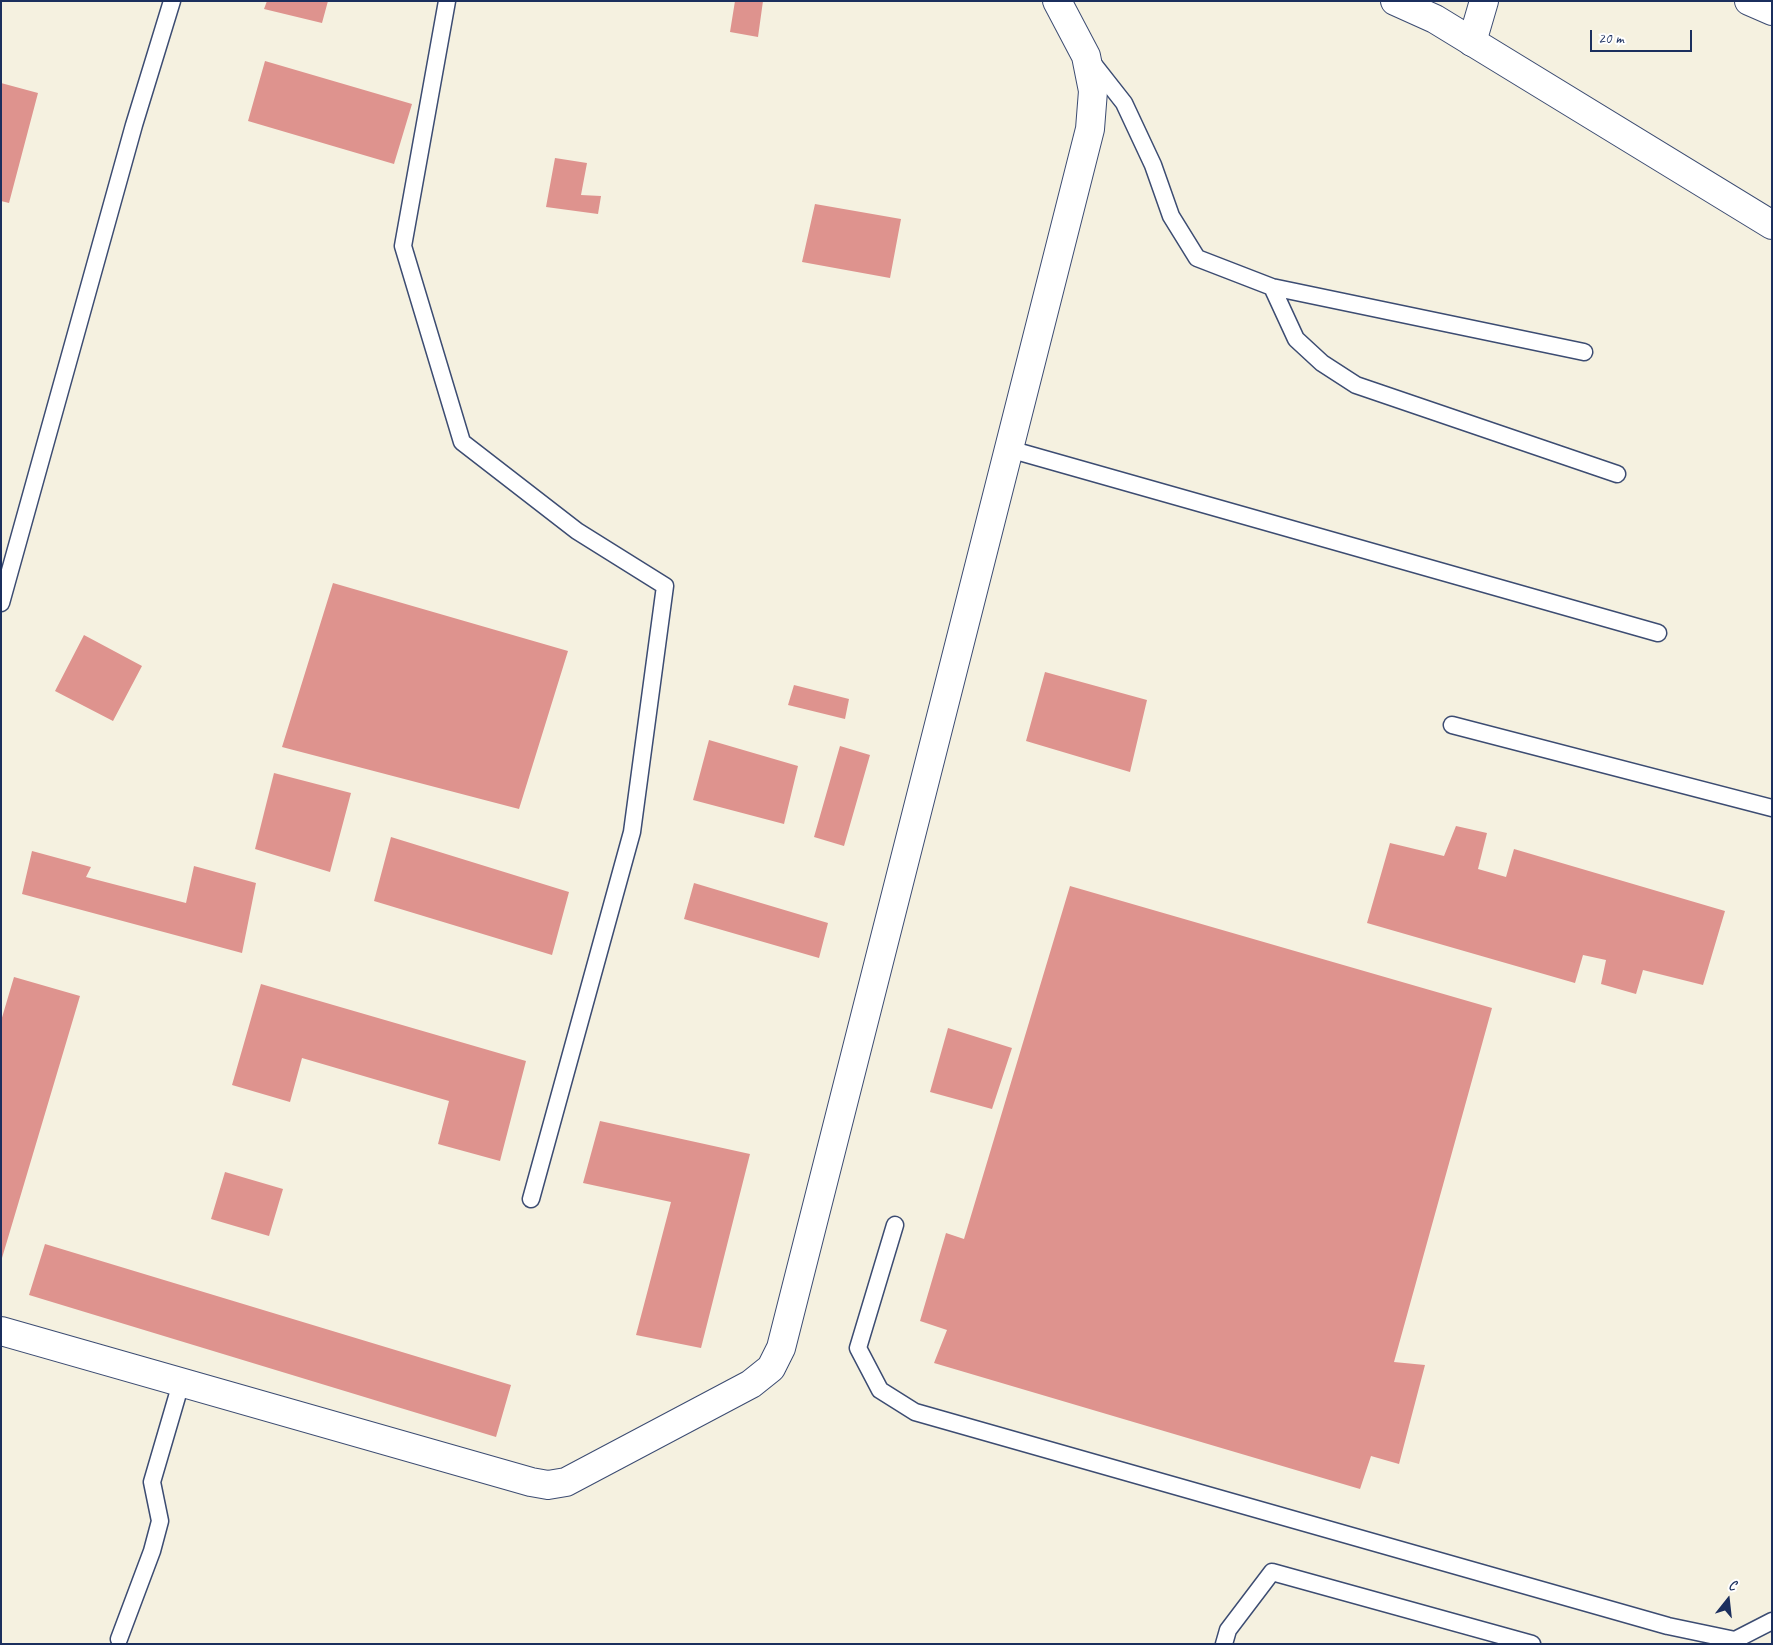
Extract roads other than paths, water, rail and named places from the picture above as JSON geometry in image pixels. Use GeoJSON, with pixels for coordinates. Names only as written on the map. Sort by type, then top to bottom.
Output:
{"type":"FeatureCollection","features":[{"type":"Feature","properties":{"kind":"street"},"geometry":{"type":"LineString","coordinates":[[1,1332],[531,1482],[548,1485],[566,1482],[751,1384],[771,1368],[781,1348],[1090,129],[1093,91],[1086,56],[1056,1]]}},
{"type":"Feature","properties":{"kind":"street"},"geometry":{"type":"LineString","coordinates":[[1396,1],[1435,19],[1772,225]]}},
{"type":"Feature","properties":{"kind":"street"},"geometry":{"type":"LineString","coordinates":[[1472,42],[1484,1]]}},
{"type":"Feature","properties":{"kind":"street"},"geometry":{"type":"LineString","coordinates":[[1749,1],[1772,11]]}},
{"type":"Feature","properties":{"kind":"lane"},"geometry":{"type":"LineString","coordinates":[[1,604],[134,125],[172,1]]}},
{"type":"Feature","properties":{"kind":"lane"},"geometry":{"type":"LineString","coordinates":[[447,1],[403,246],[462,442],[577,531],[665,586],[632,832],[531,1199]]}},
{"type":"Feature","properties":{"kind":"lane"},"geometry":{"type":"LineString","coordinates":[[1086,56],[1124,102],[1153,165],[1171,216],[1197,258],[1272,287],[1584,352]]}},
{"type":"Feature","properties":{"kind":"lane"},"geometry":{"type":"LineString","coordinates":[[1272,287],[1296,339],[1322,363],[1356,385],[1617,474]]}},
{"type":"Feature","properties":{"kind":"lane"},"geometry":{"type":"LineString","coordinates":[[1008,449],[1658,633]]}},
{"type":"Feature","properties":{"kind":"lane"},"geometry":{"type":"LineString","coordinates":[[1452,725],[1772,808]]}},
{"type":"Feature","properties":{"kind":"lane"},"geometry":{"type":"LineString","coordinates":[[895,1225],[858,1348],[880,1390],[915,1412],[1668,1626],[1735,1642],[1772,1621]]}},
{"type":"Feature","properties":{"kind":"lane"},"geometry":{"type":"LineString","coordinates":[[119,1639],[152,1551],[160,1521],[152,1482],[181,1383]]}},
{"type":"Feature","properties":{"kind":"lane"},"geometry":{"type":"LineString","coordinates":[[1224,1644],[1228,1630],[1272,1572],[1532,1644]]}}]}
